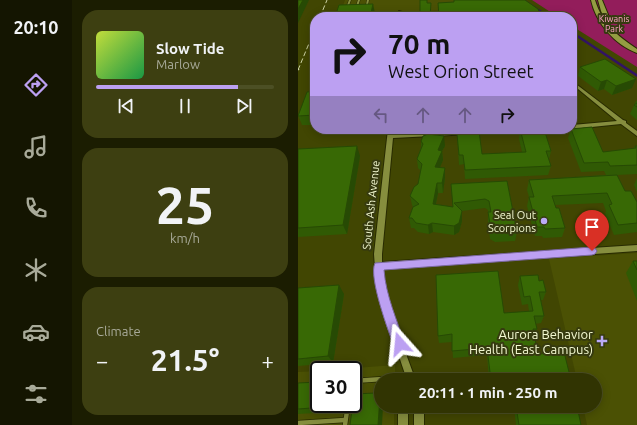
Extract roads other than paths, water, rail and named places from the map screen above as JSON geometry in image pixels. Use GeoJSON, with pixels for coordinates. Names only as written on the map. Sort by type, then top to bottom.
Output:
{"type":"FeatureCollection","features":[{"type":"Feature","properties":{"kind":"street"},"geometry":{"type":"LineString","coordinates":[[593,0],[597,14],[606,27],[622,42],[637,51]]}},
{"type":"Feature","properties":{"kind":"street"},"geometry":{"type":"LineString","coordinates":[[600,0],[603,11],[609,21],[618,31],[637,45]]}},
{"type":"Feature","properties":{"kind":"street"},"geometry":{"type":"LineString","coordinates":[[577,86],[624,122],[637,134]]}},
{"type":"Feature","properties":{"kind":"street"},"geometry":{"type":"LineString","coordinates":[[577,127],[624,122]]}},
{"type":"Feature","properties":{"kind":"street","name":"South Ash Avenue"},"geometry":{"type":"LineString","coordinates":[[391,134],[378,254],[380,282],[384,300],[408,373]]}},
{"type":"Feature","properties":{"kind":"street"},"geometry":{"type":"LineString","coordinates":[[379,266],[637,248]]}},
{"type":"Feature","properties":{"kind":"street"},"geometry":{"type":"LineString","coordinates":[[403,413],[403,425]]}},
{"type":"Feature","properties":{"kind":"street"},"geometry":{"type":"LineString","coordinates":[[419,413],[419,425]]}},
{"type":"Feature","properties":{"kind":"lane"},"geometry":{"type":"LineString","coordinates":[[350,0],[346,11],[366,10],[368,0]]}},
{"type":"Feature","properties":{"kind":"lane"},"geometry":{"type":"LineString","coordinates":[[356,11],[359,0]]}},
{"type":"Feature","properties":{"kind":"lane"},"geometry":{"type":"LineString","coordinates":[[362,380],[374,380]]}},
{"type":"Feature","properties":{"kind":"lane"},"geometry":{"type":"LineString","coordinates":[[298,423],[345,422]]}},
{"type":"Feature","properties":{"kind":"waterway"},"geometry":{"type":"LineString","coordinates":[[523,0],[541,12]]}},
{"type":"Feature","properties":{"kind":"waterway"},"geometry":{"type":"LineString","coordinates":[[577,35],[637,76]]}},
{"type":"Feature","properties":{"kind":"railway"},"geometry":{"type":"LineString","coordinates":[[322,12],[327,0]]}},
{"type":"Feature","properties":{"kind":"railway"},"geometry":{"type":"LineString","coordinates":[[298,70],[310,41]]}},
{"type":"Feature","properties":{"kind":"place","name":"Seal Out Scorpions"},"geometry":{"type":"Point","coordinates":[544,221]}},
{"type":"Feature","properties":{"kind":"place","name":"Aurora Behavior Health (East Campus)"},"geometry":{"type":"Point","coordinates":[602,341]}},
{"type":"Feature","properties":{"kind":"park label","name":"Kiwanis Park"},"geometry":{"type":"Point","coordinates":[614,24]}}]}
